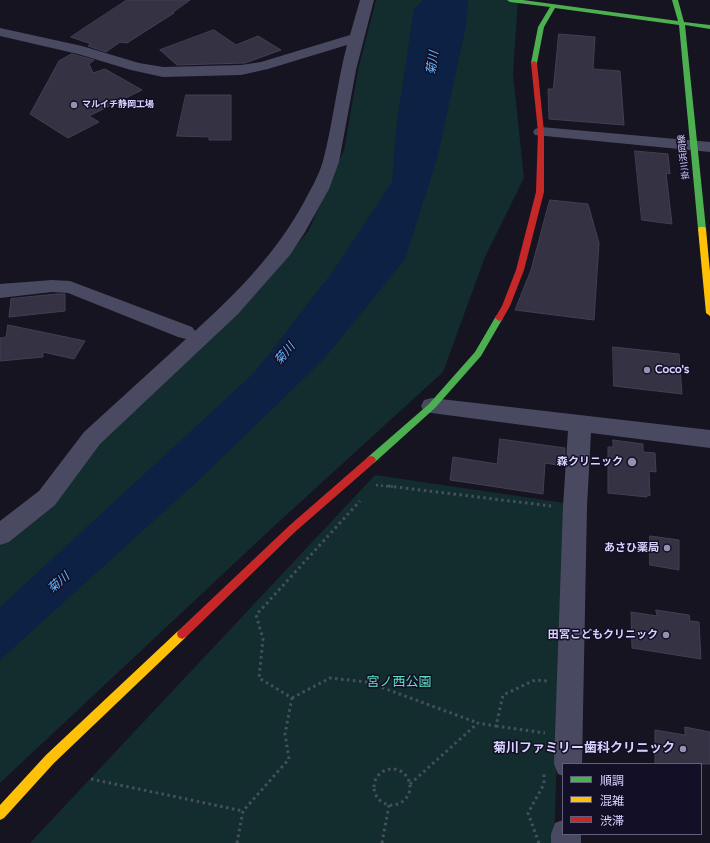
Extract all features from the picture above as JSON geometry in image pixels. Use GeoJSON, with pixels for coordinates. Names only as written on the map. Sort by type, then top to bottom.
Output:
{"type":"FeatureCollection","features":[{"type":"Feature","properties":{"kind":"street"},"geometry":{"type":"LineString","coordinates":[[0,535],[47,498],[92,438],[221,318],[283,251],[312,206],[331,162],[356,38],[367,0]]}},
{"type":"Feature","properties":{"kind":"street"},"geometry":{"type":"LineString","coordinates":[[510,0],[710,27]]}},
{"type":"Feature","properties":{"kind":"street","name":"掛川浜岡線"},"geometry":{"type":"LineString","coordinates":[[675,0],[682,24],[710,313]]}},
{"type":"Feature","properties":{"kind":"street"},"geometry":{"type":"LineString","coordinates":[[0,814],[50,759],[276,545],[432,406],[478,354],[506,306],[520,270],[540,192],[541,132],[534,65],[541,27],[553,6]]}},
{"type":"Feature","properties":{"kind":"street"},"geometry":{"type":"LineString","coordinates":[[0,32],[82,50],[136,67],[163,72],[241,70],[263,66],[356,38]]}},
{"type":"Feature","properties":{"kind":"street"},"geometry":{"type":"LineString","coordinates":[[541,132],[710,147]]}},
{"type":"Feature","properties":{"kind":"street"},"geometry":{"type":"LineString","coordinates":[[0,291],[52,286],[70,287],[185,332]]}},
{"type":"Feature","properties":{"kind":"street"},"geometry":{"type":"LineString","coordinates":[[432,406],[710,439]]}},
{"type":"Feature","properties":{"kind":"street"},"geometry":{"type":"LineString","coordinates":[[556,767],[575,514],[580,423]]}},
{"type":"Feature","properties":{"kind":"path"},"geometry":{"type":"LineString","coordinates":[[374,485],[555,506]]}},
{"type":"Feature","properties":{"kind":"path"},"geometry":{"type":"LineString","coordinates":[[292,698],[259,678],[263,639],[256,615],[363,497]]}},
{"type":"Feature","properties":{"kind":"path"},"geometry":{"type":"LineString","coordinates":[[548,673],[548,688]]}},
{"type":"Feature","properties":{"kind":"path"},"geometry":{"type":"LineString","coordinates":[[292,698],[330,678],[367,682],[478,723],[546,733]]}},
{"type":"Feature","properties":{"kind":"path"},"geometry":{"type":"LineString","coordinates":[[496,726],[504,695],[535,680],[548,681]]}},
{"type":"Feature","properties":{"kind":"path"},"geometry":{"type":"LineString","coordinates":[[237,843],[243,811],[290,759],[285,734],[292,698]]}},
{"type":"Feature","properties":{"kind":"path"},"geometry":{"type":"LineString","coordinates":[[410,784],[478,723]]}},
{"type":"Feature","properties":{"kind":"path"},"geometry":{"type":"LineString","coordinates":[[546,725],[546,740]]}},
{"type":"Feature","properties":{"kind":"path"},"geometry":{"type":"LineString","coordinates":[[539,843],[528,813],[544,784],[556,767]]}},
{"type":"Feature","properties":{"kind":"path"},"geometry":{"type":"LineString","coordinates":[[395,769],[405,774],[410,784],[409,796],[405,801],[394,806],[382,803],[374,793],[373,787],[378,775],[382,771],[395,769]]}},
{"type":"Feature","properties":{"kind":"path"},"geometry":{"type":"LineString","coordinates":[[91,779],[243,811]]}},
{"type":"Feature","properties":{"kind":"path"},"geometry":{"type":"LineString","coordinates":[[382,843],[389,805]]}},
{"type":"Feature","properties":{"kind":"green space"},"geometry":{"type":"Polygon","coordinates":[[[376,0],[518,0],[513,74],[524,178],[485,257],[443,372],[271,529],[0,783],[0,546],[45,507],[92,448],[210,339],[262,287],[309,230],[344,150],[358,70],[376,0]]]}},
{"type":"Feature","properties":{"kind":"green space","name":"宮ノ西公園"},"geometry":{"type":"Polygon","coordinates":[[[375,475],[565,503],[554,843],[30,843],[375,475]]]}},
{"type":"Feature","properties":{"kind":"water","name":"菊川"},"geometry":{"type":"Polygon","coordinates":[[[423,0],[468,0],[466,26],[437,159],[405,259],[325,358],[200,479],[0,660],[0,607],[255,372],[333,271],[392,182],[397,120],[414,9],[423,0]]]}},
{"type":"Feature","properties":{"kind":"building"},"geometry":{"type":"Polygon","coordinates":[[[127,0],[190,0],[172,13],[174,13],[127,43],[120,42],[106,52],[88,46],[91,44],[71,37],[127,0]]]}},
{"type":"Feature","properties":{"kind":"building"},"geometry":{"type":"Polygon","coordinates":[[[214,30],[236,45],[258,36],[281,50],[245,63],[177,65],[160,50],[214,30]]]}},
{"type":"Feature","properties":{"kind":"building"},"geometry":{"type":"Polygon","coordinates":[[[559,34],[595,37],[593,69],[620,71],[624,125],[549,119],[548,89],[553,89],[559,34]]]}},
{"type":"Feature","properties":{"kind":"building","name":"マルイチ静岡工場"},"geometry":{"type":"Polygon","coordinates":[[[72,54],[94,60],[89,64],[93,73],[105,69],[142,90],[89,116],[99,122],[68,138],[30,114],[59,61],[72,54]]]}},
{"type":"Feature","properties":{"kind":"building"},"geometry":{"type":"Polygon","coordinates":[[[186,95],[231,95],[231,140],[209,140],[209,137],[177,136],[186,95]]]}},
{"type":"Feature","properties":{"kind":"building"},"geometry":{"type":"Polygon","coordinates":[[[635,151],[668,154],[670,174],[666,173],[672,224],[642,220],[635,151]]]}},
{"type":"Feature","properties":{"kind":"building"},"geometry":{"type":"Polygon","coordinates":[[[550,200],[588,204],[599,243],[594,320],[515,310],[531,270],[550,200]]]}},
{"type":"Feature","properties":{"kind":"building"},"geometry":{"type":"Polygon","coordinates":[[[65,294],[65,311],[9,317],[11,299],[65,294]]]}},
{"type":"Feature","properties":{"kind":"building"},"geometry":{"type":"Polygon","coordinates":[[[8,325],[85,341],[74,359],[43,352],[43,357],[0,361],[0,338],[6,337],[8,325]]]}},
{"type":"Feature","properties":{"kind":"building","name":"Coco's"},"geometry":{"type":"Polygon","coordinates":[[[613,347],[679,354],[682,394],[614,386],[613,347]]]}},
{"type":"Feature","properties":{"kind":"building"},"geometry":{"type":"Polygon","coordinates":[[[500,439],[565,448],[564,466],[545,463],[543,494],[450,480],[453,457],[497,464],[500,439]]]}},
{"type":"Feature","properties":{"kind":"building","name":"森クリニック"},"geometry":{"type":"Polygon","coordinates":[[[613,440],[643,444],[643,452],[655,453],[656,472],[649,471],[650,496],[647,495],[647,497],[608,493],[608,447],[613,447],[613,440]]]}},
{"type":"Feature","properties":{"kind":"building","name":"あさひ薬局"},"geometry":{"type":"Polygon","coordinates":[[[650,536],[679,540],[679,570],[650,565],[650,536]]]}},
{"type":"Feature","properties":{"kind":"building","name":"田宮こどもクリニック"},"geometry":{"type":"Polygon","coordinates":[[[656,610],[689,615],[690,621],[699,622],[701,659],[632,648],[631,612],[657,616],[656,610]]]}},
{"type":"Feature","properties":{"kind":"building","name":"菊川ファミリー歯科クリニック"},"geometry":{"type":"Polygon","coordinates":[[[685,727],[710,732],[710,764],[655,763],[655,730],[685,735],[685,727]]]}},
{"type":"Feature","properties":{"kind":"traffic: fast"},"geometry":{"type":"LineString","coordinates":[[510,0],[710,27]]}},
{"type":"Feature","properties":{"kind":"traffic: fast"},"geometry":{"type":"LineString","coordinates":[[675,0],[682,24],[702,229]]}},
{"type":"Feature","properties":{"kind":"traffic: fast"},"geometry":{"type":"LineString","coordinates":[[534,63],[541,27],[553,6]]}},
{"type":"Feature","properties":{"kind":"traffic: fast"},"geometry":{"type":"LineString","coordinates":[[371,460],[432,406],[478,354],[499,318]]}},
{"type":"Feature","properties":{"kind":"traffic: slow"},"geometry":{"type":"LineString","coordinates":[[702,229],[710,313]]}},
{"type":"Feature","properties":{"kind":"traffic: slow"},"geometry":{"type":"LineString","coordinates":[[0,814],[50,759],[182,634]]}},
{"type":"Feature","properties":{"kind":"traffic: jam"},"geometry":{"type":"LineString","coordinates":[[499,318],[506,306],[520,270],[540,192],[541,132],[534,63]]}},
{"type":"Feature","properties":{"kind":"traffic: jam"},"geometry":{"type":"LineString","coordinates":[[182,634],[293,528],[371,460]]}},
{"type":"Feature","properties":{"kind":"place","name":"マルイチ静岡工場"},"geometry":{"type":"Point","coordinates":[74,105]}},
{"type":"Feature","properties":{"kind":"place","name":"Coco's"},"geometry":{"type":"Point","coordinates":[647,370]}},
{"type":"Feature","properties":{"kind":"place","name":"森クリニック"},"geometry":{"type":"Point","coordinates":[632,462]}},
{"type":"Feature","properties":{"kind":"place","name":"あさひ薬局"},"geometry":{"type":"Point","coordinates":[667,548]}},
{"type":"Feature","properties":{"kind":"place","name":"田宮こどもクリニック"},"geometry":{"type":"Point","coordinates":[666,635]}},
{"type":"Feature","properties":{"kind":"place","name":"菊川ファミリー歯科クリニック"},"geometry":{"type":"Point","coordinates":[683,749]}}]}
